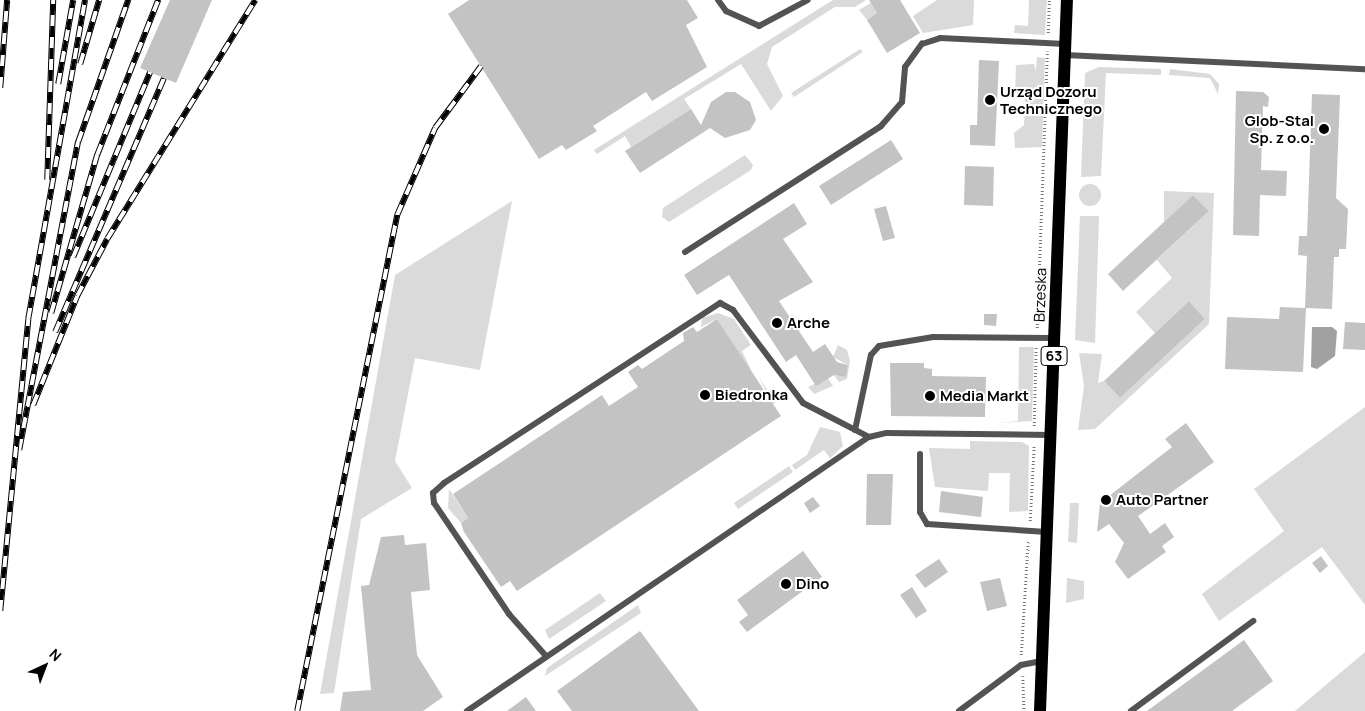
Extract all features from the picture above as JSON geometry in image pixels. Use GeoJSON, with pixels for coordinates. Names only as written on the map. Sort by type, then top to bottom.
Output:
{"type":"FeatureCollection","features":[{"type":"Feature","properties":{"kind":"main road","name":"Brzeska"},"geometry":{"type":"LineString","coordinates":[[1040,711],[1067,0]]}},
{"type":"Feature","properties":{"kind":"lane"},"geometry":{"type":"LineString","coordinates":[[718,0],[726,11],[758,26],[808,0]]}},
{"type":"Feature","properties":{"kind":"lane"},"geometry":{"type":"LineString","coordinates":[[685,252],[881,126],[902,102],[906,67],[922,44],[940,38],[1048,42],[1065,50],[1365,69]]}},
{"type":"Feature","properties":{"kind":"lane"},"geometry":{"type":"LineString","coordinates":[[546,656],[509,614],[434,503],[433,493],[444,483],[720,303],[733,310],[803,403],[869,437]]}},
{"type":"Feature","properties":{"kind":"lane"},"geometry":{"type":"LineString","coordinates":[[855,430],[871,355],[879,346],[933,338],[1054,338]]}},
{"type":"Feature","properties":{"kind":"lane"},"geometry":{"type":"LineString","coordinates":[[467,711],[869,437],[888,433],[1051,435]]}},
{"type":"Feature","properties":{"kind":"lane"},"geometry":{"type":"LineString","coordinates":[[920,454],[920,512],[927,524],[1029,529],[1047,532]]}},
{"type":"Feature","properties":{"kind":"lane"},"geometry":{"type":"LineString","coordinates":[[1131,711],[1254,621]]}},
{"type":"Feature","properties":{"kind":"lane"},"geometry":{"type":"LineString","coordinates":[[959,711],[1021,665],[1042,661]]}},
{"type":"Feature","properties":{"kind":"path"},"geometry":{"type":"LineString","coordinates":[[1024,711],[1021,665],[1034,435],[1049,0]]}},
{"type":"Feature","properties":{"kind":"shaded area"},"geometry":{"type":"Polygon","coordinates":[[[833,0],[866,0],[855,7],[835,7],[772,47],[767,64],[783,96],[771,111],[741,64],[684,99],[691,109],[631,147],[625,136],[597,154],[594,150],[833,0]]]}},
{"type":"Feature","properties":{"kind":"shaded area"},"geometry":{"type":"Polygon","coordinates":[[[937,0],[974,0],[973,25],[923,33],[913,16],[937,0]]]}},
{"type":"Feature","properties":{"kind":"shaded area"},"geometry":{"type":"Polygon","coordinates":[[[1029,0],[1047,0],[1045,35],[1014,33],[1015,25],[1028,26],[1029,0]]]}},
{"type":"Feature","properties":{"kind":"shaded area"},"geometry":{"type":"Polygon","coordinates":[[[871,3],[877,13],[867,20],[859,10],[871,3]]]}},
{"type":"Feature","properties":{"kind":"shaded area"},"geometry":{"type":"Polygon","coordinates":[[[860,49],[863,52],[794,97],[791,93],[860,49]]]}},
{"type":"Feature","properties":{"kind":"shaded area"},"geometry":{"type":"Polygon","coordinates":[[[1037,57],[1045,58],[1042,147],[1015,148],[1014,133],[1024,125],[1025,100],[1015,92],[1016,65],[1034,64],[1036,71],[1037,57]]]}},
{"type":"Feature","properties":{"kind":"shaded area"},"geometry":{"type":"Polygon","coordinates":[[[1099,67],[1161,69],[1161,75],[1106,73],[1101,176],[1081,177],[1085,73],[1099,67]]]}},
{"type":"Feature","properties":{"kind":"shaded area"},"geometry":{"type":"Polygon","coordinates":[[[1170,69],[1210,74],[1219,84],[1218,94],[1210,78],[1169,75],[1170,69]]]}},
{"type":"Feature","properties":{"kind":"shaded area"},"geometry":{"type":"Polygon","coordinates":[[[745,155],[753,165],[751,170],[669,222],[662,217],[663,208],[745,155]]]}},
{"type":"Feature","properties":{"kind":"shaded area"},"geometry":{"type":"Polygon","coordinates":[[[1090,184],[1098,187],[1101,195],[1098,203],[1090,206],[1082,203],[1079,195],[1082,187],[1090,184]]]}},
{"type":"Feature","properties":{"kind":"shaded area"},"geometry":{"type":"Polygon","coordinates":[[[1164,191],[1214,193],[1209,324],[1095,429],[1078,430],[1084,386],[1079,353],[1102,354],[1098,383],[1104,381],[1120,398],[1205,319],[1189,301],[1155,333],[1136,312],[1172,278],[1157,260],[1209,211],[1193,195],[1164,222],[1164,191]]]}},
{"type":"Feature","properties":{"kind":"shaded area"},"geometry":{"type":"Polygon","coordinates":[[[512,201],[480,370],[415,358],[395,461],[412,488],[361,519],[334,693],[320,694],[395,275],[512,201]]]}},
{"type":"Feature","properties":{"kind":"shaded area"},"geometry":{"type":"Polygon","coordinates":[[[1080,216],[1099,216],[1095,343],[1075,340],[1080,216]]]}},
{"type":"Feature","properties":{"kind":"shaded area"},"geometry":{"type":"Polygon","coordinates":[[[718,313],[734,319],[751,345],[742,351],[753,374],[717,319],[701,327],[702,318],[718,313]]]}},
{"type":"Feature","properties":{"kind":"shaded area"},"geometry":{"type":"Polygon","coordinates":[[[1312,327],[1332,327],[1337,331],[1335,356],[1317,369],[1311,367],[1312,327]]]}},
{"type":"Feature","properties":{"kind":"shaded area"},"geometry":{"type":"Polygon","coordinates":[[[838,345],[847,350],[850,361],[847,379],[839,382],[834,375],[846,377],[848,365],[833,357],[838,345]]]}},
{"type":"Feature","properties":{"kind":"shaded area"},"geometry":{"type":"Polygon","coordinates":[[[1019,347],[1034,347],[1032,421],[998,423],[1018,421],[1019,347]]]}},
{"type":"Feature","properties":{"kind":"shaded area"},"geometry":{"type":"Polygon","coordinates":[[[758,376],[772,397],[782,390],[785,396],[773,404],[758,376]]]}},
{"type":"Feature","properties":{"kind":"shaded area"},"geometry":{"type":"Polygon","coordinates":[[[828,378],[833,386],[814,394],[808,387],[828,378]]]}},
{"type":"Feature","properties":{"kind":"shaded area"},"geometry":{"type":"Polygon","coordinates":[[[1365,407],[1365,605],[1322,547],[1219,621],[1202,594],[1284,531],[1254,489],[1365,407]]]}},
{"type":"Feature","properties":{"kind":"shaded area"},"geometry":{"type":"Polygon","coordinates":[[[820,427],[840,432],[843,446],[830,458],[824,450],[795,470],[792,465],[807,455],[820,427]]]}},
{"type":"Feature","properties":{"kind":"shaded area"},"geometry":{"type":"Polygon","coordinates":[[[970,441],[1022,442],[1029,446],[1028,511],[1009,512],[1010,473],[989,473],[988,491],[935,487],[929,448],[970,449],[970,441]]]}},
{"type":"Feature","properties":{"kind":"shaded area"},"geometry":{"type":"Polygon","coordinates":[[[789,466],[793,472],[738,509],[734,503],[789,466]]]}},
{"type":"Feature","properties":{"kind":"shaded area"},"geometry":{"type":"Polygon","coordinates":[[[449,489],[468,518],[461,523],[448,508],[449,489]]]}},
{"type":"Feature","properties":{"kind":"shaded area"},"geometry":{"type":"Polygon","coordinates":[[[1070,503],[1079,503],[1077,543],[1068,542],[1070,503]]]}},
{"type":"Feature","properties":{"kind":"shaded area"},"geometry":{"type":"Polygon","coordinates":[[[1067,578],[1084,581],[1084,599],[1066,603],[1067,578]]]}},
{"type":"Feature","properties":{"kind":"shaded area"},"geometry":{"type":"Polygon","coordinates":[[[600,593],[606,601],[549,639],[545,630],[600,593]]]}},
{"type":"Feature","properties":{"kind":"shaded area"},"geometry":{"type":"Polygon","coordinates":[[[638,605],[641,613],[545,676],[547,668],[638,605]]]}},
{"type":"Feature","properties":{"kind":"shaded area"},"geometry":{"type":"Polygon","coordinates":[[[1365,652],[1365,711],[1295,711],[1365,652]]]}},
{"type":"Feature","properties":{"kind":"building"},"geometry":{"type":"Polygon","coordinates":[[[170,0],[212,0],[176,83],[140,68],[170,0]]]}},
{"type":"Feature","properties":{"kind":"building"},"geometry":{"type":"Polygon","coordinates":[[[469,0],[687,0],[698,18],[686,25],[707,67],[652,101],[646,92],[593,126],[597,131],[566,150],[562,145],[539,159],[448,14],[469,0]]]}},
{"type":"Feature","properties":{"kind":"building"},"geometry":{"type":"Polygon","coordinates":[[[869,0],[900,0],[920,33],[887,53],[867,20],[877,13],[869,0]]]}},
{"type":"Feature","properties":{"kind":"building"},"geometry":{"type":"Polygon","coordinates":[[[979,60],[999,61],[995,146],[970,145],[970,125],[977,125],[979,60]]]}},
{"type":"Feature","properties":{"kind":"building"},"geometry":{"type":"Polygon","coordinates":[[[1236,91],[1263,92],[1269,97],[1268,107],[1263,106],[1261,170],[1287,171],[1286,196],[1260,195],[1259,236],[1233,235],[1236,91]]]}},
{"type":"Feature","properties":{"kind":"building"},"geometry":{"type":"Polygon","coordinates":[[[726,92],[735,92],[750,102],[756,120],[750,130],[725,138],[710,128],[640,173],[625,151],[691,109],[701,125],[711,102],[726,92]]]}},
{"type":"Feature","properties":{"kind":"building"},"geometry":{"type":"Polygon","coordinates":[[[1312,94],[1340,95],[1336,198],[1348,209],[1346,249],[1339,249],[1339,257],[1334,257],[1332,309],[1306,308],[1303,372],[1225,369],[1227,317],[1279,319],[1280,307],[1305,308],[1307,256],[1298,255],[1299,236],[1307,236],[1312,94]]]}},
{"type":"Feature","properties":{"kind":"building"},"geometry":{"type":"Polygon","coordinates":[[[891,140],[903,159],[831,205],[819,186],[891,140]]]}},
{"type":"Feature","properties":{"kind":"building"},"geometry":{"type":"Polygon","coordinates":[[[965,166],[994,167],[993,206],[964,205],[965,166]]]}},
{"type":"Feature","properties":{"kind":"building"},"geometry":{"type":"Polygon","coordinates":[[[1193,195],[1209,211],[1123,291],[1108,274],[1193,195]]]}},
{"type":"Feature","properties":{"kind":"building"},"geometry":{"type":"Polygon","coordinates":[[[794,203],[807,224],[783,239],[813,282],[779,301],[813,352],[825,344],[837,362],[848,365],[846,377],[834,375],[816,386],[796,355],[786,362],[729,275],[697,295],[684,275],[794,203]]]}},
{"type":"Feature","properties":{"kind":"building"},"geometry":{"type":"Polygon","coordinates":[[[886,206],[895,238],[883,241],[874,209],[886,206]]]}},
{"type":"Feature","properties":{"kind":"building"},"geometry":{"type":"Polygon","coordinates":[[[1189,301],[1205,319],[1120,398],[1104,381],[1189,301]]]}},
{"type":"Feature","properties":{"kind":"building"},"geometry":{"type":"Polygon","coordinates":[[[984,314],[997,314],[996,326],[984,325],[984,314]]]}},
{"type":"Feature","properties":{"kind":"building"},"geometry":{"type":"Polygon","coordinates":[[[717,319],[781,416],[517,591],[510,581],[501,587],[464,532],[461,523],[468,518],[453,494],[602,395],[609,406],[638,387],[628,372],[638,365],[642,369],[684,341],[683,333],[693,327],[697,332],[717,319]]]}},
{"type":"Feature","properties":{"kind":"building"},"geometry":{"type":"Polygon","coordinates":[[[1345,322],[1365,323],[1365,350],[1343,349],[1345,322]]]}},
{"type":"Feature","properties":{"kind":"building"},"geometry":{"type":"Polygon","coordinates":[[[890,363],[924,363],[924,368],[932,369],[932,376],[986,377],[985,417],[891,416],[890,363]]]}},
{"type":"Feature","properties":{"kind":"building"},"geometry":{"type":"Polygon","coordinates":[[[1186,423],[1214,462],[1138,516],[1150,534],[1165,523],[1174,537],[1162,546],[1166,552],[1128,579],[1115,562],[1124,543],[1109,524],[1097,532],[1100,503],[1172,447],[1165,439],[1186,423]]]}},
{"type":"Feature","properties":{"kind":"building"},"geometry":{"type":"Polygon","coordinates":[[[867,474],[893,474],[891,525],[866,525],[867,474]]]}},
{"type":"Feature","properties":{"kind":"building"},"geometry":{"type":"Polygon","coordinates":[[[941,491],[983,497],[981,517],[939,512],[941,491]]]}},
{"type":"Feature","properties":{"kind":"building"},"geometry":{"type":"Polygon","coordinates":[[[813,497],[820,506],[810,513],[804,503],[813,497]]]}},
{"type":"Feature","properties":{"kind":"building"},"geometry":{"type":"Polygon","coordinates":[[[404,535],[405,545],[426,543],[430,590],[411,592],[417,655],[443,697],[423,711],[340,711],[343,692],[371,690],[361,586],[369,585],[381,537],[404,535]]]}},
{"type":"Feature","properties":{"kind":"building"},"geometry":{"type":"Polygon","coordinates":[[[803,551],[822,577],[747,632],[739,622],[748,615],[737,600],[803,551]]]}},
{"type":"Feature","properties":{"kind":"building"},"geometry":{"type":"Polygon","coordinates":[[[1321,556],[1328,566],[1320,573],[1312,563],[1321,556]]]}},
{"type":"Feature","properties":{"kind":"building"},"geometry":{"type":"Polygon","coordinates":[[[939,559],[948,572],[925,588],[915,575],[939,559]]]}},
{"type":"Feature","properties":{"kind":"building"},"geometry":{"type":"Polygon","coordinates":[[[1000,578],[1007,606],[987,611],[980,582],[1000,578]]]}},
{"type":"Feature","properties":{"kind":"building"},"geometry":{"type":"Polygon","coordinates":[[[912,587],[927,611],[916,618],[900,595],[912,587]]]}},
{"type":"Feature","properties":{"kind":"building"},"geometry":{"type":"Polygon","coordinates":[[[640,631],[699,711],[572,711],[557,691],[640,631]]]}},
{"type":"Feature","properties":{"kind":"building"},"geometry":{"type":"Polygon","coordinates":[[[1244,640],[1273,681],[1232,711],[1147,711],[1244,640]]]}},
{"type":"Feature","properties":{"kind":"building"},"geometry":{"type":"Polygon","coordinates":[[[526,697],[536,711],[507,711],[526,697]]]}},
{"type":"Feature","properties":{"kind":"railway"},"geometry":{"type":"LineString","coordinates":[[0,88],[7,0]]}},
{"type":"Feature","properties":{"kind":"railway"},"geometry":{"type":"LineString","coordinates":[[47,180],[53,0]]}},
{"type":"Feature","properties":{"kind":"railway"},"geometry":{"type":"LineString","coordinates":[[58,84],[73,0]]}},
{"type":"Feature","properties":{"kind":"railway"},"geometry":{"type":"LineString","coordinates":[[0,611],[28,319],[85,0]]}},
{"type":"Feature","properties":{"kind":"railway"},"geometry":{"type":"LineString","coordinates":[[80,64],[99,0]]}},
{"type":"Feature","properties":{"kind":"railway"},"geometry":{"type":"LineString","coordinates":[[19,450],[78,142],[128,0]]}},
{"type":"Feature","properties":{"kind":"railway"},"geometry":{"type":"LineString","coordinates":[[51,313],[97,155],[158,0]]}},
{"type":"Feature","properties":{"kind":"railway"},"geometry":{"type":"LineString","coordinates":[[33,405],[77,296],[107,239],[255,0]]}},
{"type":"Feature","properties":{"kind":"railway"},"geometry":{"type":"LineString","coordinates":[[297,711],[397,215],[435,128],[481,66]]}},
{"type":"Feature","properties":{"kind":"railway"},"geometry":{"type":"LineString","coordinates":[[73,257],[150,72]]}},
{"type":"Feature","properties":{"kind":"railway"},"geometry":{"type":"LineString","coordinates":[[55,332],[164,78]]}},
{"type":"Feature","properties":{"kind":"place","name":"Urząd Dozoru Technicznego"},"geometry":{"type":"Point","coordinates":[990,100]}},
{"type":"Feature","properties":{"kind":"place","name":"Glob-Stal Sp. z o.o."},"geometry":{"type":"Point","coordinates":[1324,129]}},
{"type":"Feature","properties":{"kind":"place","name":"Arche"},"geometry":{"type":"Point","coordinates":[777,323]}},
{"type":"Feature","properties":{"kind":"place","name":"Biedronka"},"geometry":{"type":"Point","coordinates":[705,395]}},
{"type":"Feature","properties":{"kind":"place","name":"Media Markt"},"geometry":{"type":"Point","coordinates":[930,396]}},
{"type":"Feature","properties":{"kind":"place","name":"Auto Partner"},"geometry":{"type":"Point","coordinates":[1106,500]}},
{"type":"Feature","properties":{"kind":"place","name":"Dino"},"geometry":{"type":"Point","coordinates":[786,584]}}]}
